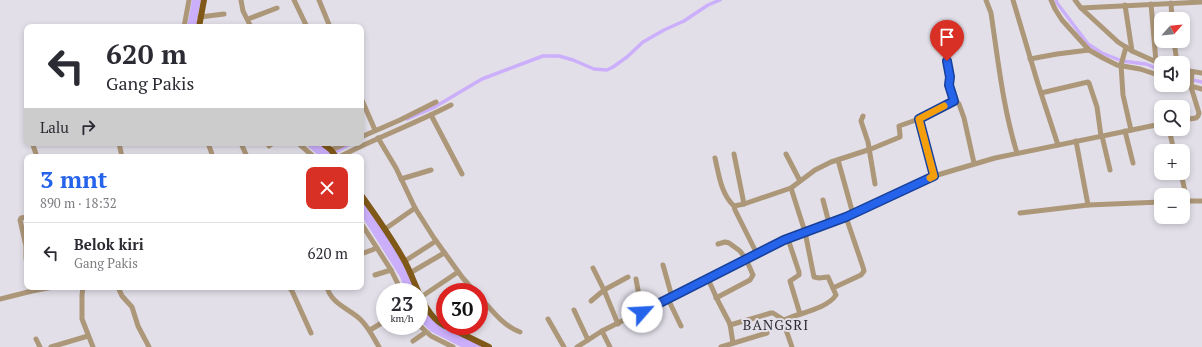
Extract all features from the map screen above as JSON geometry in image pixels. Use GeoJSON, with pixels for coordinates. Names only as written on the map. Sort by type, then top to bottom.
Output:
{"type":"FeatureCollection","features":[{"type":"Feature","properties":{"kind":"main road"},"geometry":{"type":"LineString","coordinates":[[199,24],[204,0]]}},
{"type":"Feature","properties":{"kind":"main road"},"geometry":{"type":"LineString","coordinates":[[326,146],[335,154]]}},
{"type":"Feature","properties":{"kind":"main road"},"geometry":{"type":"LineString","coordinates":[[364,199],[405,261],[414,283]]}},
{"type":"Feature","properties":{"kind":"main road"},"geometry":{"type":"LineString","coordinates":[[428,309],[436,317]]}},
{"type":"Feature","properties":{"kind":"main road"},"geometry":{"type":"LineString","coordinates":[[466,335],[490,347]]}},
{"type":"Feature","properties":{"kind":"street"},"geometry":{"type":"LineString","coordinates":[[185,24],[189,0]]}},
{"type":"Feature","properties":{"kind":"street"},"geometry":{"type":"LineString","coordinates":[[241,0],[243,11],[250,24]]}},
{"type":"Feature","properties":{"kind":"street"},"geometry":{"type":"LineString","coordinates":[[294,0],[306,24]]}},
{"type":"Feature","properties":{"kind":"street"},"geometry":{"type":"LineString","coordinates":[[318,0],[329,24]]}},
{"type":"Feature","properties":{"kind":"street"},"geometry":{"type":"LineString","coordinates":[[986,0],[990,13],[1004,100],[1017,153]]}},
{"type":"Feature","properties":{"kind":"street"},"geometry":{"type":"LineString","coordinates":[[1013,0],[1030,59],[1058,145]]}},
{"type":"Feature","properties":{"kind":"street"},"geometry":{"type":"LineString","coordinates":[[1051,0],[1062,20],[1089,50],[1117,64],[1122,62],[1154,74]]}},
{"type":"Feature","properties":{"kind":"street"},"geometry":{"type":"LineString","coordinates":[[1075,0],[1081,8],[1118,42],[1126,48],[1154,61]]}},
{"type":"Feature","properties":{"kind":"street"},"geometry":{"type":"LineString","coordinates":[[1081,8],[1174,2],[1202,2]]}},
{"type":"Feature","properties":{"kind":"street"},"geometry":{"type":"LineString","coordinates":[[1173,12],[1174,2]]}},
{"type":"Feature","properties":{"kind":"street"},"geometry":{"type":"LineString","coordinates":[[1151,4],[1158,56]]}},
{"type":"Feature","properties":{"kind":"street"},"geometry":{"type":"LineString","coordinates":[[1125,5],[1132,51]]}},
{"type":"Feature","properties":{"kind":"street"},"geometry":{"type":"LineString","coordinates":[[248,20],[276,8]]}},
{"type":"Feature","properties":{"kind":"street"},"geometry":{"type":"LineString","coordinates":[[200,17],[224,14]]}},
{"type":"Feature","properties":{"kind":"street"},"geometry":{"type":"LineString","coordinates":[[1126,48],[1122,62],[1123,95],[1133,163]]}},
{"type":"Feature","properties":{"kind":"street"},"geometry":{"type":"LineString","coordinates":[[1030,59],[1089,50]]}},
{"type":"Feature","properties":{"kind":"street"},"geometry":{"type":"LineString","coordinates":[[947,61],[950,77],[949,85],[954,101],[959,104],[964,118],[974,163]]}},
{"type":"Feature","properties":{"kind":"street"},"geometry":{"type":"LineString","coordinates":[[1190,119],[1200,116],[1191,83],[1192,72],[1202,73]]}},
{"type":"Feature","properties":{"kind":"street"},"geometry":{"type":"LineString","coordinates":[[1041,93],[1088,82],[1090,83],[1097,107],[1101,136],[1110,170]]}},
{"type":"Feature","properties":{"kind":"street"},"geometry":{"type":"LineString","coordinates":[[1191,83],[1202,88]]}},
{"type":"Feature","properties":{"kind":"street"},"geometry":{"type":"LineString","coordinates":[[734,206],[791,188],[815,170],[831,162],[900,137],[898,126],[919,119],[954,101]]}},
{"type":"Feature","properties":{"kind":"street"},"geometry":{"type":"LineString","coordinates":[[364,135],[400,120],[436,102]]}},
{"type":"Feature","properties":{"kind":"street"},"geometry":{"type":"LineString","coordinates":[[364,105],[375,130]]}},
{"type":"Feature","properties":{"kind":"street"},"geometry":{"type":"LineString","coordinates":[[364,143],[451,105]]}},
{"type":"Feature","properties":{"kind":"street"},"geometry":{"type":"LineString","coordinates":[[431,115],[462,174]]}},
{"type":"Feature","properties":{"kind":"street"},"geometry":{"type":"LineString","coordinates":[[863,116],[861,121],[870,149],[875,184]]}},
{"type":"Feature","properties":{"kind":"street"},"geometry":{"type":"LineString","coordinates":[[919,119],[934,176]]}},
{"type":"Feature","properties":{"kind":"street"},"geometry":{"type":"LineString","coordinates":[[577,347],[602,331],[746,259],[788,239],[846,217],[853,212],[934,176],[974,163],[1017,153],[1154,125]]}},
{"type":"Feature","properties":{"kind":"street"},"geometry":{"type":"LineString","coordinates":[[378,138],[416,208],[436,241],[467,283]]}},
{"type":"Feature","properties":{"kind":"street"},"geometry":{"type":"LineString","coordinates":[[1076,141],[1088,205]]}},
{"type":"Feature","properties":{"kind":"street"},"geometry":{"type":"LineString","coordinates":[[301,146],[311,154]]}},
{"type":"Feature","properties":{"kind":"street"},"geometry":{"type":"LineString","coordinates":[[335,154],[344,146]]}},
{"type":"Feature","properties":{"kind":"street"},"geometry":{"type":"LineString","coordinates":[[335,154],[356,146]]}},
{"type":"Feature","properties":{"kind":"street"},"geometry":{"type":"LineString","coordinates":[[734,154],[744,204]]}},
{"type":"Feature","properties":{"kind":"street"},"geometry":{"type":"LineString","coordinates":[[786,154],[800,181]]}},
{"type":"Feature","properties":{"kind":"street"},"geometry":{"type":"LineString","coordinates":[[715,158],[720,182],[726,196],[734,206],[757,254]]}},
{"type":"Feature","properties":{"kind":"street"},"geometry":{"type":"LineString","coordinates":[[838,160],[853,212]]}},
{"type":"Feature","properties":{"kind":"street"},"geometry":{"type":"LineString","coordinates":[[401,179],[431,170]]}},
{"type":"Feature","properties":{"kind":"street"},"geometry":{"type":"LineString","coordinates":[[784,320],[818,308],[834,298],[836,295],[828,277],[814,277],[805,232],[791,188]]}},
{"type":"Feature","properties":{"kind":"street"},"geometry":{"type":"LineString","coordinates":[[823,200],[829,223]]}},
{"type":"Feature","properties":{"kind":"street"},"geometry":{"type":"LineString","coordinates":[[1190,201],[1202,201]]}},
{"type":"Feature","properties":{"kind":"street"},"geometry":{"type":"LineString","coordinates":[[1020,213],[1088,205],[1154,202]]}},
{"type":"Feature","properties":{"kind":"street"},"geometry":{"type":"LineString","coordinates":[[385,229],[416,208]]}},
{"type":"Feature","properties":{"kind":"street"},"geometry":{"type":"LineString","coordinates":[[833,288],[861,275],[864,271],[846,217]]}},
{"type":"Feature","properties":{"kind":"street"},"geometry":{"type":"LineString","coordinates":[[24,218],[20,220],[24,230]]}},
{"type":"Feature","properties":{"kind":"street"},"geometry":{"type":"LineString","coordinates":[[364,228],[398,283]]}},
{"type":"Feature","properties":{"kind":"street"},"geometry":{"type":"LineString","coordinates":[[788,239],[799,272],[799,275],[790,281],[800,314]]}},
{"type":"Feature","properties":{"kind":"street"},"geometry":{"type":"LineString","coordinates":[[405,261],[436,241]]}},
{"type":"Feature","properties":{"kind":"street"},"geometry":{"type":"LineString","coordinates":[[716,298],[753,278],[746,259],[729,243],[725,242],[718,244]]}},
{"type":"Feature","properties":{"kind":"street"},"geometry":{"type":"LineString","coordinates":[[364,253],[377,248]]}},
{"type":"Feature","properties":{"kind":"street"},"geometry":{"type":"LineString","coordinates":[[410,273],[444,253]]}},
{"type":"Feature","properties":{"kind":"street"},"geometry":{"type":"LineString","coordinates":[[663,265],[670,298],[681,326]]}},
{"type":"Feature","properties":{"kind":"street"},"geometry":{"type":"LineString","coordinates":[[593,268],[618,324]]}},
{"type":"Feature","properties":{"kind":"street"},"geometry":{"type":"LineString","coordinates":[[375,275],[391,270]]}},
{"type":"Feature","properties":{"kind":"street"},"geometry":{"type":"LineString","coordinates":[[428,295],[458,272]]}},
{"type":"Feature","properties":{"kind":"street"},"geometry":{"type":"LineString","coordinates":[[591,301],[604,290],[628,278]]}},
{"type":"Feature","properties":{"kind":"street"},"geometry":{"type":"LineString","coordinates":[[636,278],[642,312]]}},
{"type":"Feature","properties":{"kind":"street"},"geometry":{"type":"LineString","coordinates":[[708,279],[730,325],[731,345]]}},
{"type":"Feature","properties":{"kind":"street"},"geometry":{"type":"LineString","coordinates":[[0,299],[28,290]]}},
{"type":"Feature","properties":{"kind":"street"},"geometry":{"type":"LineString","coordinates":[[83,290],[82,319],[93,347]]}},
{"type":"Feature","properties":{"kind":"street"},"geometry":{"type":"LineString","coordinates":[[119,290],[122,296],[132,307],[138,326],[149,347]]}},
{"type":"Feature","properties":{"kind":"street"},"geometry":{"type":"LineString","coordinates":[[291,290],[311,333]]}},
{"type":"Feature","properties":{"kind":"street"},"geometry":{"type":"LineString","coordinates":[[328,290],[336,302],[360,320],[370,330],[379,347]]}},
{"type":"Feature","properties":{"kind":"street"},"geometry":{"type":"LineString","coordinates":[[488,306],[510,327],[520,332]]}},
{"type":"Feature","properties":{"kind":"street"},"geometry":{"type":"LineString","coordinates":[[574,310],[588,340]]}},
{"type":"Feature","properties":{"kind":"street"},"geometry":{"type":"LineString","coordinates":[[730,325],[771,313],[784,320]]}},
{"type":"Feature","properties":{"kind":"street"},"geometry":{"type":"LineString","coordinates":[[548,319],[564,347]]}},
{"type":"Feature","properties":{"kind":"street"},"geometry":{"type":"LineString","coordinates":[[784,320],[783,321],[792,347]]}},
{"type":"Feature","properties":{"kind":"street"},"geometry":{"type":"LineString","coordinates":[[370,330],[376,326]]}},
{"type":"Feature","properties":{"kind":"street"},"geometry":{"type":"LineString","coordinates":[[602,331],[610,347]]}},
{"type":"Feature","properties":{"kind":"street"},"geometry":{"type":"LineString","coordinates":[[721,347],[767,333]]}},
{"type":"Feature","properties":{"kind":"street"},"geometry":{"type":"LineString","coordinates":[[428,334],[453,347]]}},
{"type":"Feature","properties":{"kind":"street"},"geometry":{"type":"LineString","coordinates":[[413,341],[422,335]]}},
{"type":"Feature","properties":{"kind":"street"},"geometry":{"type":"LineString","coordinates":[[51,347],[88,336]]}},
{"type":"Feature","properties":{"kind":"street"},"geometry":{"type":"LineString","coordinates":[[36,339],[40,347]]}},
{"type":"Feature","properties":{"kind":"shaded area"},"geometry":{"type":"Polygon","coordinates":[[[192,0],[201,0],[197,24],[188,24],[192,0]]]}},
{"type":"Feature","properties":{"kind":"shaded area"},"geometry":{"type":"Polygon","coordinates":[[[307,146],[323,146],[332,154],[317,154],[307,146]]]}},
{"type":"Feature","properties":{"kind":"shaded area"},"geometry":{"type":"Polygon","coordinates":[[[364,202],[401,257],[413,283],[402,283],[364,220],[364,202]]]}},
{"type":"Feature","properties":{"kind":"shaded area"},"geometry":{"type":"Polygon","coordinates":[[[428,308],[436,320],[436,334],[428,329],[428,308]]]}},
{"type":"Feature","properties":{"kind":"shaded area"},"geometry":{"type":"Polygon","coordinates":[[[438,335],[460,335],[486,347],[461,347],[438,335]]]}},
{"type":"Feature","properties":{"kind":"waterway"},"geometry":{"type":"LineString","coordinates":[[407,119],[433,108],[482,79],[543,56],[559,56],[594,69],[607,70],[627,57],[643,42],[684,21],[708,5],[720,0]]}},
{"type":"Feature","properties":{"kind":"waterway"},"geometry":{"type":"LineString","coordinates":[[1056,0],[1088,44],[1102,53],[1122,61],[1146,64],[1154,67]]}},
{"type":"Feature","properties":{"kind":"waterway"},"geometry":{"type":"LineString","coordinates":[[1190,79],[1202,82]]}},
{"type":"Feature","properties":{"kind":"waterway"},"geometry":{"type":"LineString","coordinates":[[332,154],[347,146]]}},
{"type":"Feature","properties":{"kind":"slow traffic"},"geometry":{"type":"LineString","coordinates":[[930,178],[934,176],[919,119],[944,106]]}},
{"type":"Feature","properties":{"kind":"district","name":"BANGSRI"},"geometry":{"type":"Point","coordinates":[776,324]}},
{"type":"Feature","properties":{"kind":"route"},"geometry":{"type":"LineString","coordinates":[[642,312],[784,240],[846,217],[934,176],[919,119],[954,101],[949,85],[950,77],[947,61]]}}]}
